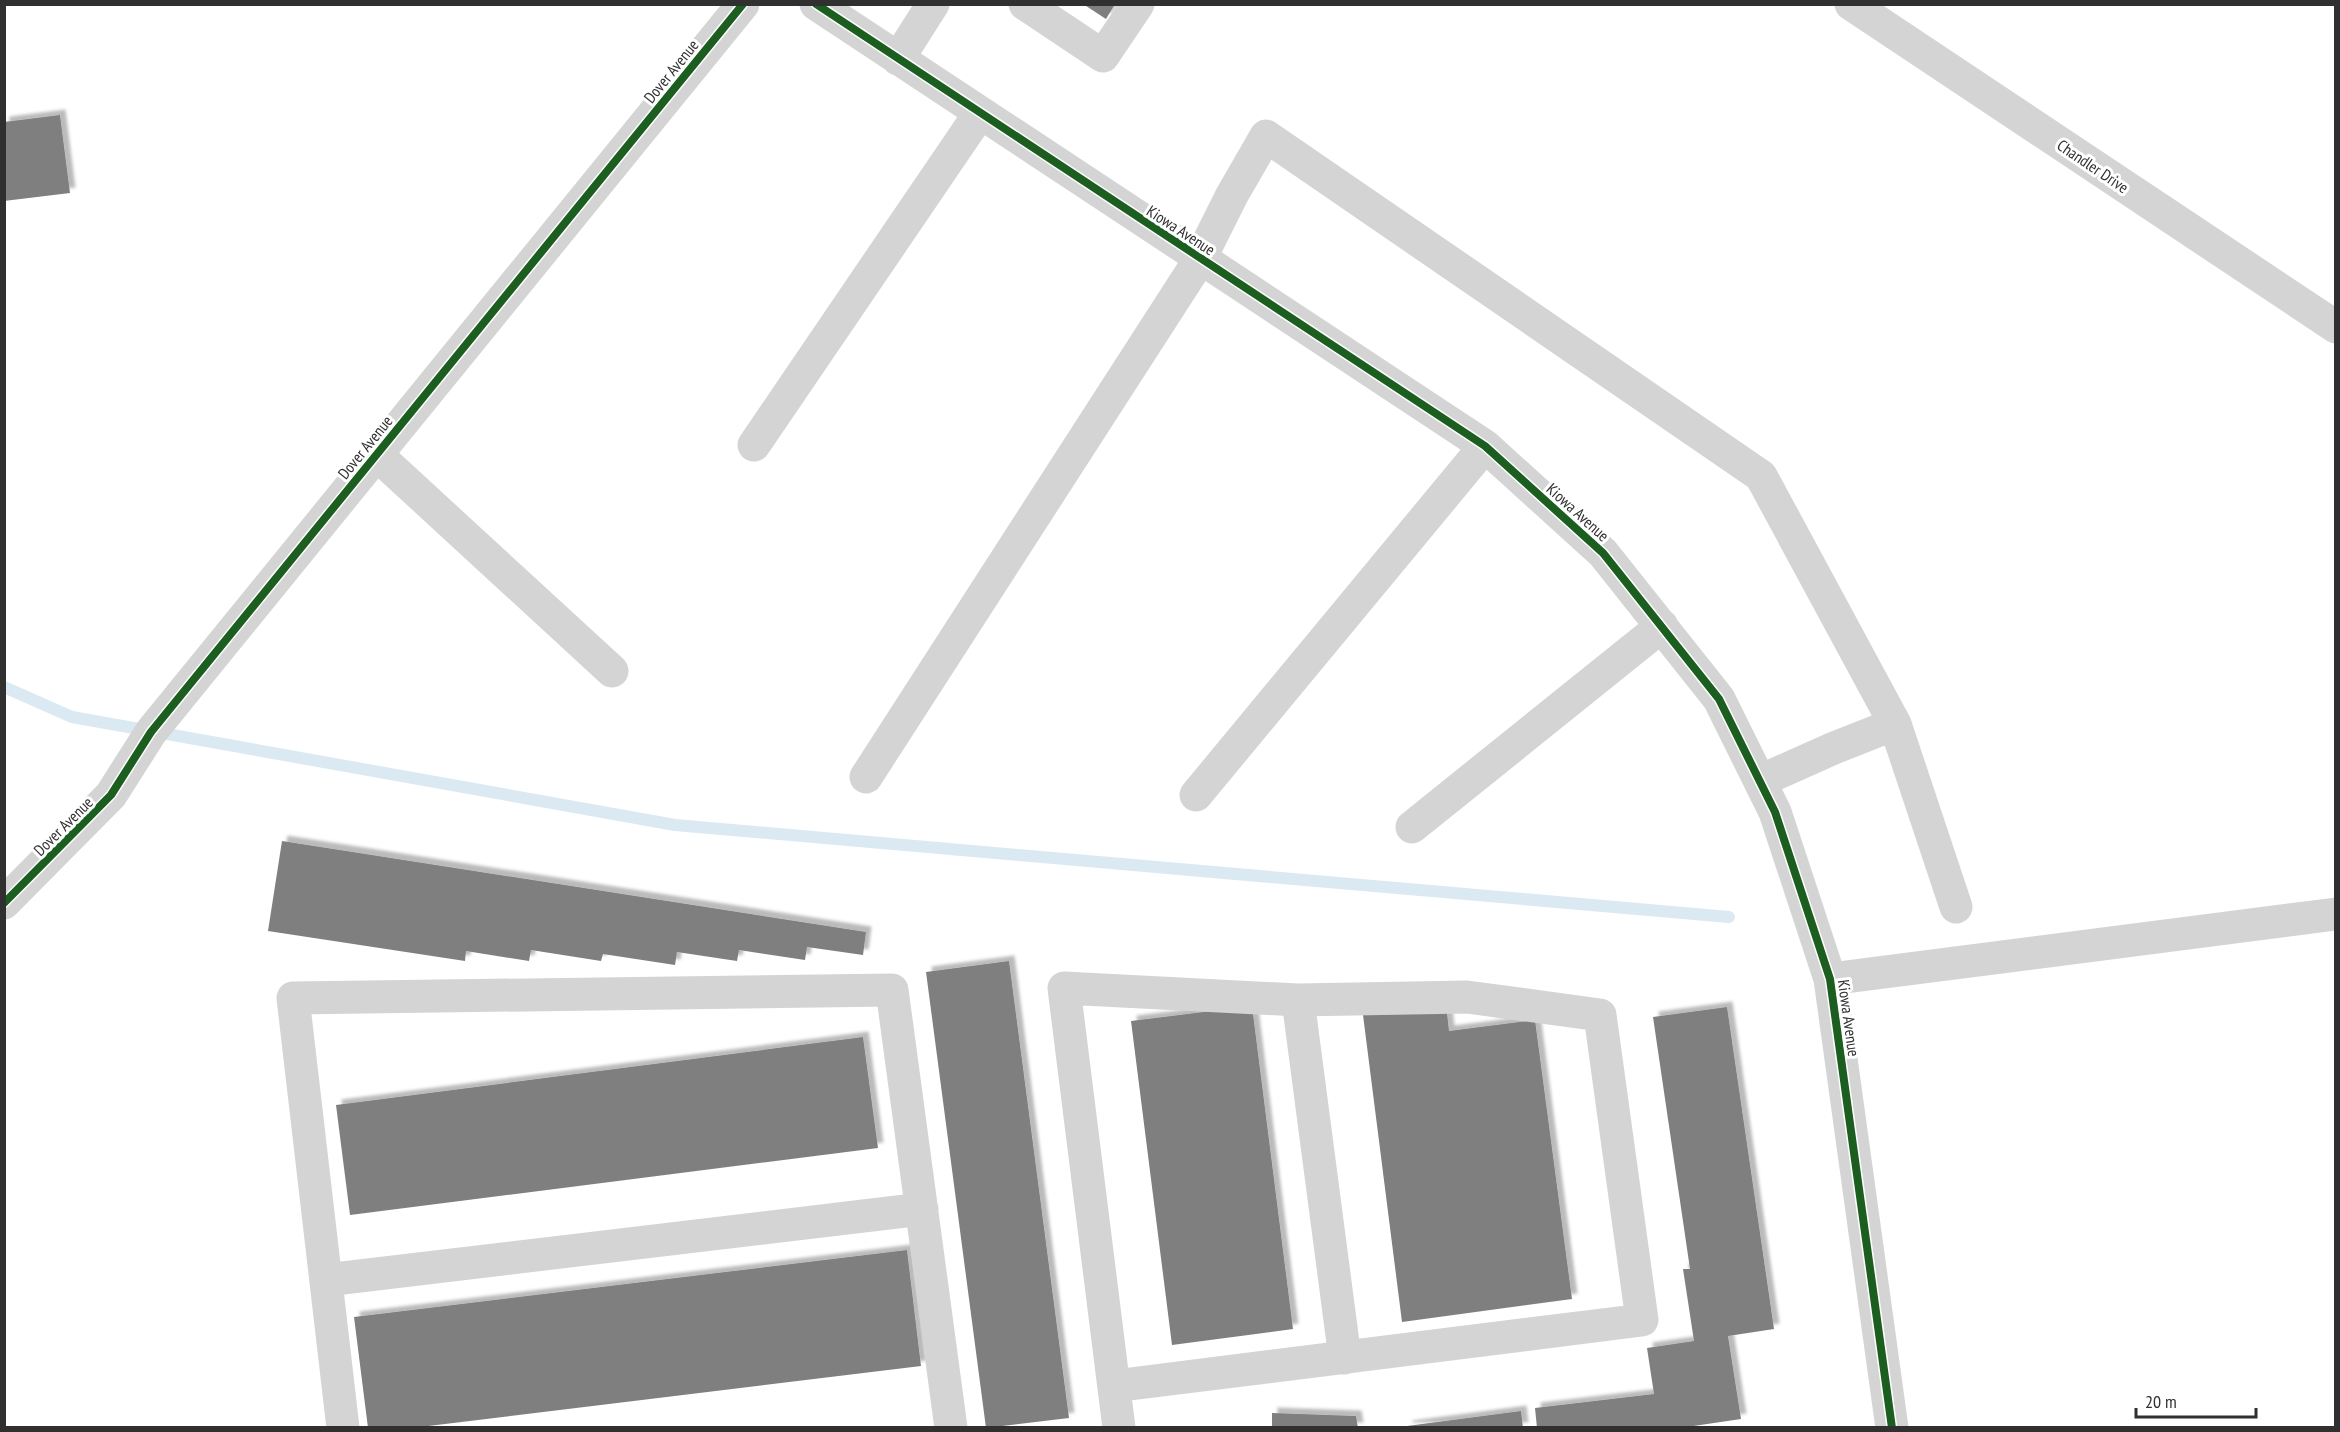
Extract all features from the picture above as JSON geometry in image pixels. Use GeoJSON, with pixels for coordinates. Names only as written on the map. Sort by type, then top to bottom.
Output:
{"type":"FeatureCollection","features":[{"type":"Feature","properties":{"kind":"street","name":"Dover Avenue"},"geometry":{"type":"LineString","coordinates":[[4,903],[111,795],[150,732],[743,4]]}},
{"type":"Feature","properties":{"kind":"street","name":"Kiowa Avenue"},"geometry":{"type":"LineString","coordinates":[[816,4],[1485,446],[1604,554],[1719,699],[1775,812],[1830,979],[1892,1428]]}},
{"type":"Feature","properties":{"kind":"street"},"geometry":{"type":"LineString","coordinates":[[898,59],[933,4]]}},
{"type":"Feature","properties":{"kind":"street"},"geometry":{"type":"LineString","coordinates":[[1025,4],[1102,56],[1138,4]]}},
{"type":"Feature","properties":{"kind":"street","name":"Chandler Drive"},"geometry":{"type":"LineString","coordinates":[[1851,4],[2336,327]]}},
{"type":"Feature","properties":{"kind":"street"},"geometry":{"type":"LineString","coordinates":[[754,445],[980,113]]}},
{"type":"Feature","properties":{"kind":"street"},"geometry":{"type":"LineString","coordinates":[[866,777],[1200,259],[1232,195],[1266,136],[1761,476],[1895,724],[1956,907]]}},
{"type":"Feature","properties":{"kind":"street"},"geometry":{"type":"LineString","coordinates":[[1196,795],[1485,446]]}},
{"type":"Feature","properties":{"kind":"street"},"geometry":{"type":"LineString","coordinates":[[376,454],[612,671]]}},
{"type":"Feature","properties":{"kind":"street"},"geometry":{"type":"LineString","coordinates":[[1412,827],[1662,627]]}},
{"type":"Feature","properties":{"kind":"street"},"geometry":{"type":"LineString","coordinates":[[1760,781],[1895,724]]}},
{"type":"Feature","properties":{"kind":"street"},"geometry":{"type":"LineString","coordinates":[[1830,979],[2336,914]]}},
{"type":"Feature","properties":{"kind":"street"},"geometry":{"type":"LineString","coordinates":[[1114,1386],[1642,1320],[1600,1015],[1467,997],[1298,1000],[1064,988],[1119,1428]]}},
{"type":"Feature","properties":{"kind":"street"},"geometry":{"type":"LineString","coordinates":[[343,1428],[293,998],[892,990],[951,1428]]}},
{"type":"Feature","properties":{"kind":"street"},"geometry":{"type":"LineString","coordinates":[[1298,1000],[1345,1358]]}},
{"type":"Feature","properties":{"kind":"street"},"geometry":{"type":"LineString","coordinates":[[326,1280],[922,1209]]}},
{"type":"Feature","properties":{"kind":"building"},"geometry":{"type":"Polygon","coordinates":[[[1083,4],[1115,4],[1106,19],[1083,4]]]}},
{"type":"Feature","properties":{"kind":"building"},"geometry":{"type":"Polygon","coordinates":[[[60,115],[70,193],[4,201],[4,122],[60,115]]]}},
{"type":"Feature","properties":{"kind":"building"},"geometry":{"type":"Polygon","coordinates":[[[282,841],[866,932],[863,955],[807,947],[805,960],[739,950],[737,961],[677,952],[675,965],[603,954],[601,961],[531,950],[529,961],[466,951],[465,961],[268,931],[282,841]]]}},
{"type":"Feature","properties":{"kind":"building"},"geometry":{"type":"Polygon","coordinates":[[[1009,961],[1069,1418],[986,1428],[926,972],[1009,961]]]}},
{"type":"Feature","properties":{"kind":"building"},"geometry":{"type":"Polygon","coordinates":[[[1446,1004],[1449,1031],[1535,1020],[1572,1299],[1402,1322],[1363,1015],[1446,1004]]]}},
{"type":"Feature","properties":{"kind":"building"},"geometry":{"type":"Polygon","coordinates":[[[1252,1006],[1293,1329],[1172,1345],[1131,1021],[1252,1006]]]}},
{"type":"Feature","properties":{"kind":"building"},"geometry":{"type":"Polygon","coordinates":[[[1727,1007],[1774,1329],[1728,1336],[1741,1419],[1680,1428],[1537,1428],[1535,1408],[1654,1394],[1647,1348],[1694,1341],[1683,1269],[1690,1269],[1653,1017],[1727,1007]]]}},
{"type":"Feature","properties":{"kind":"building"},"geometry":{"type":"Polygon","coordinates":[[[863,1037],[878,1148],[350,1215],[336,1105],[863,1037]]]}},
{"type":"Feature","properties":{"kind":"building"},"geometry":{"type":"Polygon","coordinates":[[[907,1250],[921,1366],[412,1428],[368,1428],[354,1317],[907,1250]]]}},
{"type":"Feature","properties":{"kind":"building"},"geometry":{"type":"Polygon","coordinates":[[[1521,1411],[1523,1428],[1407,1428],[1407,1426],[1521,1411]]]}},
{"type":"Feature","properties":{"kind":"building"},"geometry":{"type":"Polygon","coordinates":[[[1272,1413],[1356,1416],[1358,1428],[1272,1428],[1272,1413]]]}},
{"type":"Feature","properties":{"kind":"waterway"},"geometry":{"type":"LineString","coordinates":[[4,687],[72,717],[675,825],[1729,917]]}},
{"type":"Feature","properties":{"kind":"cycle path"},"geometry":{"type":"LineString","coordinates":[[4,903],[111,795],[151,732],[743,4]]}},
{"type":"Feature","properties":{"kind":"cycle path"},"geometry":{"type":"LineString","coordinates":[[816,4],[1485,446],[1603,553],[1719,699],[1775,812],[1830,979],[1892,1428]]}}]}
